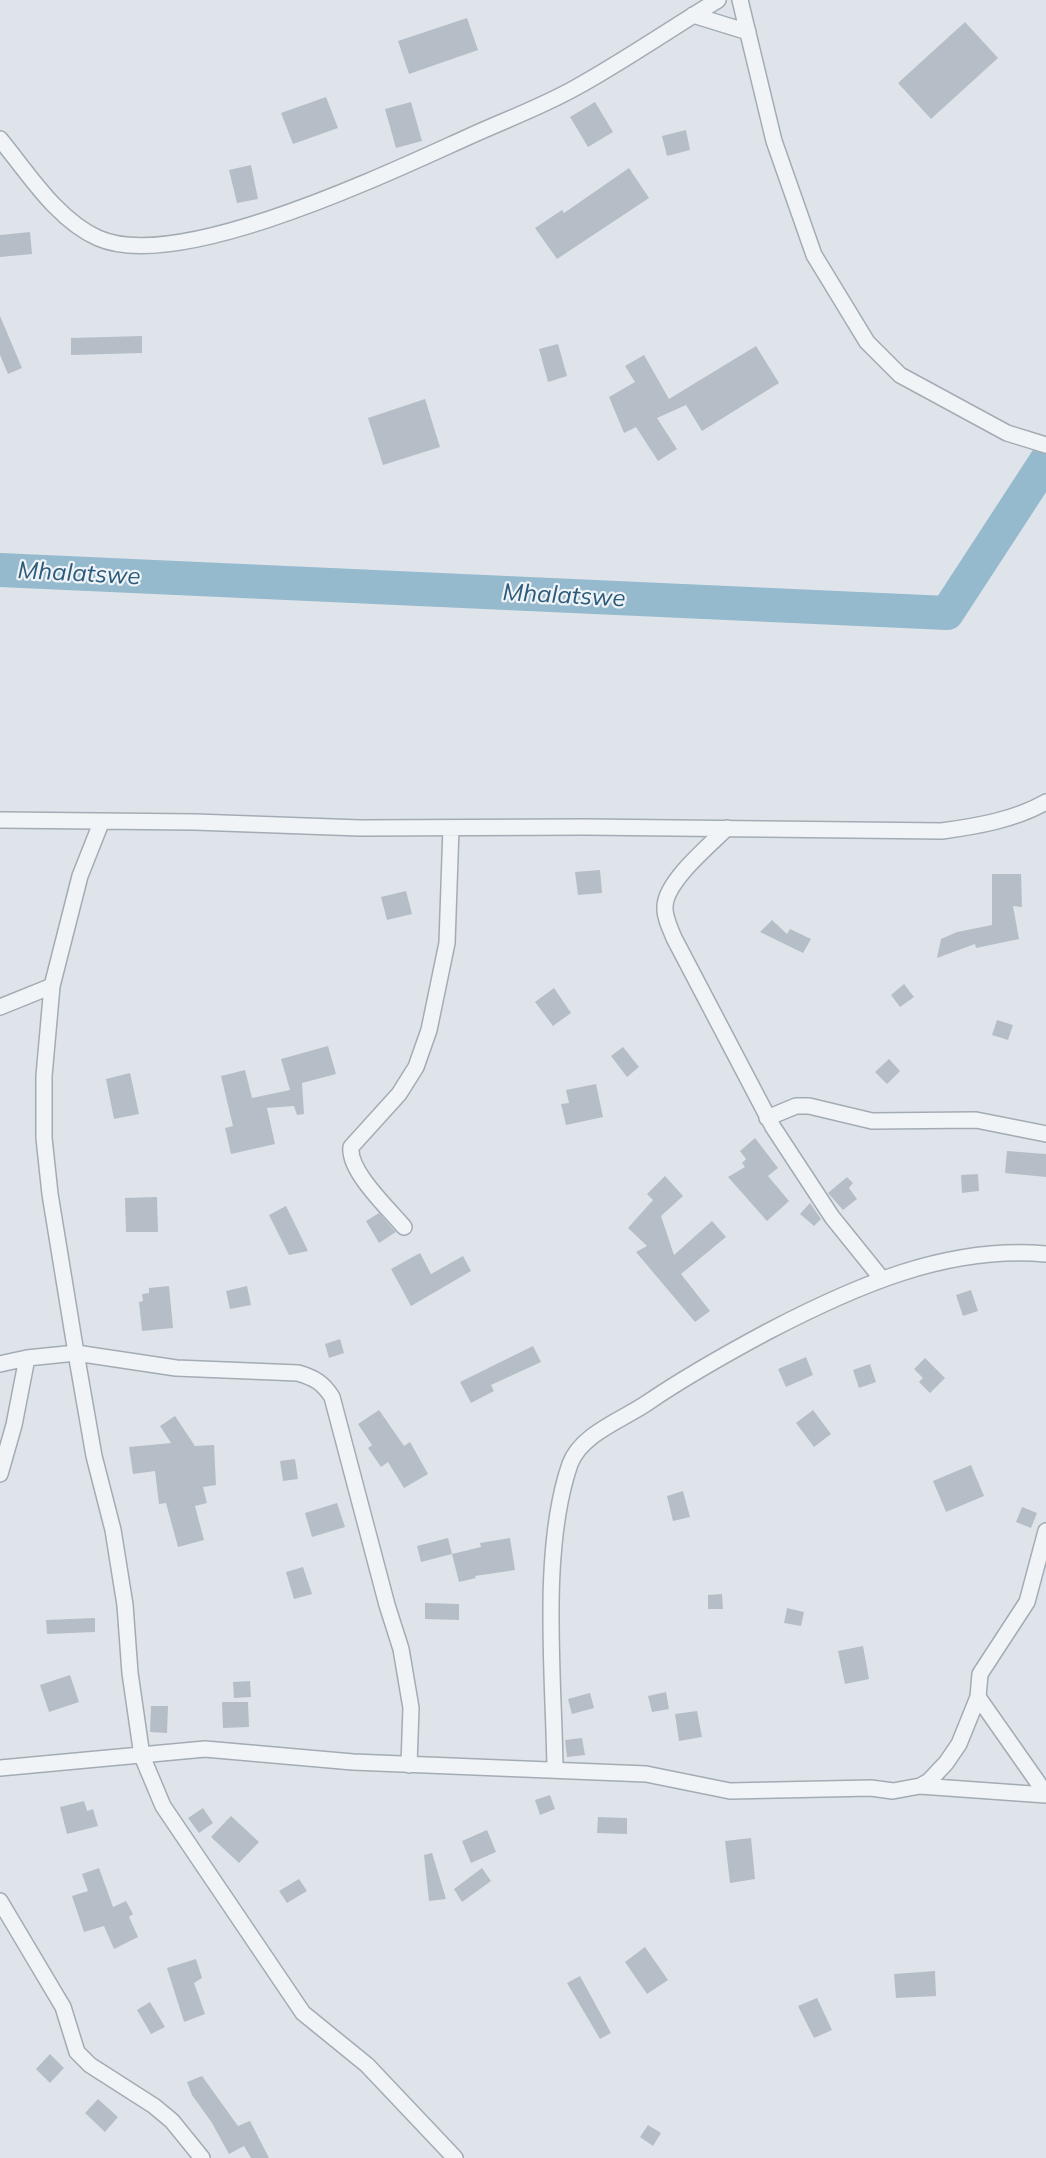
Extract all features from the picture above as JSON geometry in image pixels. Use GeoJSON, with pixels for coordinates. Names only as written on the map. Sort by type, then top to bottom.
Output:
{"type":"FeatureCollection","features":[{"type":"Feature","properties":{"kind":"street"},"geometry":{"type":"LineString","coordinates":[[0,139],[48,197],[75,224],[99,239],[126,245],[155,245],[210,236],[330,199],[573,89],[718,0]]}},
{"type":"Feature","properties":{"kind":"street"},"geometry":{"type":"LineString","coordinates":[[740,0],[774,141],[814,255],[867,342],[900,375],[1007,433],[1046,445]]}},
{"type":"Feature","properties":{"kind":"street"},"geometry":{"type":"LineString","coordinates":[[693,15],[748,32]]}},
{"type":"Feature","properties":{"kind":"street"},"geometry":{"type":"LineString","coordinates":[[0,820],[101,823],[195,822],[360,828],[727,828],[942,831],[982,826],[1032,810],[1046,802]]}},
{"type":"Feature","properties":{"kind":"street"},"geometry":{"type":"LineString","coordinates":[[101,823],[80,876],[52,986],[44,1077],[44,1138],[94,1456],[115,1541],[142,1756],[163,1806],[303,2013],[367,2065],[455,2158]]}},
{"type":"Feature","properties":{"kind":"street"},"geometry":{"type":"LineString","coordinates":[[404,1227],[358,1172],[350,1156],[351,1147],[399,1094],[416,1068],[429,1030],[447,943],[451,828]]}},
{"type":"Feature","properties":{"kind":"street"},"geometry":{"type":"LineString","coordinates":[[727,828],[671,888],[664,904],[665,914],[674,938],[767,1118],[826,1208],[882,1279]]}},
{"type":"Feature","properties":{"kind":"street"},"geometry":{"type":"LineString","coordinates":[[0,1007],[52,986]]}},
{"type":"Feature","properties":{"kind":"street"},"geometry":{"type":"LineString","coordinates":[[767,1118],[796,1106],[809,1106],[872,1121],[976,1120],[1046,1134]]}},
{"type":"Feature","properties":{"kind":"street"},"geometry":{"type":"LineString","coordinates":[[555,1770],[552,1572],[560,1506],[571,1462],[582,1447],[596,1435],[670,1386],[830,1299],[882,1279],[954,1258],[1011,1251],[1046,1254]]}},
{"type":"Feature","properties":{"kind":"street"},"geometry":{"type":"LineString","coordinates":[[0,1364],[27,1358],[76,1353],[176,1368],[298,1373],[316,1378],[324,1385],[332,1397],[387,1605],[401,1649],[411,1708],[410,1765]]}},
{"type":"Feature","properties":{"kind":"street"},"geometry":{"type":"LineString","coordinates":[[0,1474],[14,1425],[27,1358]]}},
{"type":"Feature","properties":{"kind":"street"},"geometry":{"type":"LineString","coordinates":[[920,1786],[929,1781],[946,1763],[959,1744],[978,1697],[980,1674],[1027,1602],[1046,1531]]}},
{"type":"Feature","properties":{"kind":"street"},"geometry":{"type":"LineString","coordinates":[[978,1697],[1046,1794]]}},
{"type":"Feature","properties":{"kind":"street"},"geometry":{"type":"LineString","coordinates":[[0,1768],[205,1749],[410,1765],[646,1774],[730,1791],[825,1788],[893,1791],[920,1786],[1046,1794]]}},
{"type":"Feature","properties":{"kind":"street"},"geometry":{"type":"LineString","coordinates":[[0,1901],[63,2007],[77,2052],[90,2065],[154,2106],[172,2121],[202,2158]]}},
{"type":"Feature","properties":{"kind":"building"},"geometry":{"type":"Polygon","coordinates":[[[467,18],[478,50],[409,74],[398,41],[467,18]]]}},
{"type":"Feature","properties":{"kind":"building"},"geometry":{"type":"Polygon","coordinates":[[[965,22],[998,58],[931,119],[898,83],[965,22]]]}},
{"type":"Feature","properties":{"kind":"building"},"geometry":{"type":"Polygon","coordinates":[[[326,97],[338,128],[293,144],[281,113],[326,97]]]}},
{"type":"Feature","properties":{"kind":"building"},"geometry":{"type":"Polygon","coordinates":[[[411,102],[422,141],[396,148],[385,109],[411,102]]]}},
{"type":"Feature","properties":{"kind":"building"},"geometry":{"type":"Polygon","coordinates":[[[595,102],[613,132],[588,147],[570,117],[595,102]]]}},
{"type":"Feature","properties":{"kind":"building"},"geometry":{"type":"Polygon","coordinates":[[[686,130],[690,150],[667,156],[662,136],[686,130]]]}},
{"type":"Feature","properties":{"kind":"building"},"geometry":{"type":"Polygon","coordinates":[[[251,165],[258,199],[237,203],[229,170],[251,165]]]}},
{"type":"Feature","properties":{"kind":"building"},"geometry":{"type":"Polygon","coordinates":[[[629,168],[649,198],[557,259],[535,228],[562,210],[564,213],[629,168]]]}},
{"type":"Feature","properties":{"kind":"building"},"geometry":{"type":"Polygon","coordinates":[[[30,232],[32,254],[0,257],[0,235],[30,232]]]}},
{"type":"Feature","properties":{"kind":"building"},"geometry":{"type":"Polygon","coordinates":[[[0,316],[22,368],[8,374],[0,355],[0,316]]]}},
{"type":"Feature","properties":{"kind":"building"},"geometry":{"type":"Polygon","coordinates":[[[142,336],[142,353],[71,355],[71,338],[142,336]]]}},
{"type":"Feature","properties":{"kind":"building"},"geometry":{"type":"Polygon","coordinates":[[[558,344],[567,376],[548,382],[539,349],[558,344]]]}},
{"type":"Feature","properties":{"kind":"building"},"geometry":{"type":"Polygon","coordinates":[[[756,346],[779,383],[702,431],[686,405],[657,418],[677,449],[658,461],[636,427],[624,433],[609,397],[635,382],[625,366],[644,355],[669,399],[756,346]]]}},
{"type":"Feature","properties":{"kind":"building"},"geometry":{"type":"Polygon","coordinates":[[[425,399],[440,447],[383,465],[368,418],[425,399]]]}},
{"type":"Feature","properties":{"kind":"building"},"geometry":{"type":"Polygon","coordinates":[[[600,870],[602,893],[578,895],[575,872],[600,870]]]}},
{"type":"Feature","properties":{"kind":"building"},"geometry":{"type":"Polygon","coordinates":[[[992,874],[1021,874],[1022,907],[1013,906],[1019,939],[976,948],[975,944],[937,958],[941,939],[957,932],[992,925],[992,874]]]}},
{"type":"Feature","properties":{"kind":"building"},"geometry":{"type":"Polygon","coordinates":[[[406,891],[412,914],[387,920],[381,897],[406,891]]]}},
{"type":"Feature","properties":{"kind":"building"},"geometry":{"type":"Polygon","coordinates":[[[772,920],[787,934],[790,929],[811,939],[803,953],[760,932],[772,920]]]}},
{"type":"Feature","properties":{"kind":"building"},"geometry":{"type":"Polygon","coordinates":[[[904,984],[914,997],[900,1007],[891,995],[904,984]]]}},
{"type":"Feature","properties":{"kind":"building"},"geometry":{"type":"Polygon","coordinates":[[[554,988],[571,1013],[553,1026],[535,1002],[554,988]]]}},
{"type":"Feature","properties":{"kind":"building"},"geometry":{"type":"Polygon","coordinates":[[[997,1020],[1013,1025],[1008,1040],[992,1035],[997,1020]]]}},
{"type":"Feature","properties":{"kind":"building"},"geometry":{"type":"Polygon","coordinates":[[[328,1046],[336,1074],[302,1083],[304,1114],[297,1115],[294,1106],[267,1108],[275,1144],[231,1154],[225,1128],[233,1126],[221,1076],[245,1070],[252,1098],[290,1090],[281,1059],[328,1046]]]}},
{"type":"Feature","properties":{"kind":"building"},"geometry":{"type":"Polygon","coordinates":[[[623,1047],[639,1067],[627,1077],[611,1056],[623,1047]]]}},
{"type":"Feature","properties":{"kind":"building"},"geometry":{"type":"Polygon","coordinates":[[[889,1059],[900,1071],[887,1084],[875,1072],[889,1059]]]}},
{"type":"Feature","properties":{"kind":"building"},"geometry":{"type":"Polygon","coordinates":[[[130,1073],[139,1114],[114,1119],[106,1079],[130,1073]]]}},
{"type":"Feature","properties":{"kind":"building"},"geometry":{"type":"Polygon","coordinates":[[[596,1084],[603,1117],[566,1125],[561,1104],[569,1103],[566,1090],[596,1084]]]}},
{"type":"Feature","properties":{"kind":"building"},"geometry":{"type":"Polygon","coordinates":[[[755,1138],[778,1168],[768,1176],[789,1201],[767,1221],[728,1177],[745,1167],[742,1163],[746,1159],[740,1151],[755,1138]]]}},
{"type":"Feature","properties":{"kind":"building"},"geometry":{"type":"Polygon","coordinates":[[[1007,1151],[1046,1154],[1046,1177],[1005,1173],[1007,1151]]]}},
{"type":"Feature","properties":{"kind":"building"},"geometry":{"type":"Polygon","coordinates":[[[978,1174],[979,1191],[962,1193],[961,1175],[978,1174]]]}},
{"type":"Feature","properties":{"kind":"building"},"geometry":{"type":"Polygon","coordinates":[[[665,1176],[683,1196],[661,1216],[674,1255],[712,1221],[726,1237],[681,1274],[710,1311],[695,1322],[636,1252],[647,1246],[628,1228],[653,1200],[647,1194],[665,1176]]]}},
{"type":"Feature","properties":{"kind":"building"},"geometry":{"type":"Polygon","coordinates":[[[847,1177],[853,1183],[849,1188],[857,1199],[843,1210],[828,1193],[847,1177]]]}},
{"type":"Feature","properties":{"kind":"building"},"geometry":{"type":"Polygon","coordinates":[[[157,1197],[158,1232],[126,1232],[125,1198],[157,1197]]]}},
{"type":"Feature","properties":{"kind":"building"},"geometry":{"type":"Polygon","coordinates":[[[810,1203],[821,1219],[814,1226],[800,1214],[810,1203]]]}},
{"type":"Feature","properties":{"kind":"building"},"geometry":{"type":"Polygon","coordinates":[[[286,1206],[308,1251],[289,1255],[269,1215],[286,1206]]]}},
{"type":"Feature","properties":{"kind":"building"},"geometry":{"type":"Polygon","coordinates":[[[379,1213],[396,1232],[379,1243],[366,1221],[379,1213]]]}},
{"type":"Feature","properties":{"kind":"building"},"geometry":{"type":"Polygon","coordinates":[[[420,1253],[431,1274],[463,1256],[471,1271],[411,1306],[391,1269],[420,1253]]]}},
{"type":"Feature","properties":{"kind":"building"},"geometry":{"type":"Polygon","coordinates":[[[169,1286],[173,1328],[142,1331],[139,1302],[143,1301],[142,1294],[149,1293],[149,1288],[169,1286]]]}},
{"type":"Feature","properties":{"kind":"building"},"geometry":{"type":"Polygon","coordinates":[[[247,1286],[251,1305],[230,1309],[226,1291],[247,1286]]]}},
{"type":"Feature","properties":{"kind":"building"},"geometry":{"type":"Polygon","coordinates":[[[971,1290],[978,1311],[963,1316],[956,1295],[971,1290]]]}},
{"type":"Feature","properties":{"kind":"building"},"geometry":{"type":"Polygon","coordinates":[[[340,1339],[344,1353],[329,1358],[325,1344],[340,1339]]]}},
{"type":"Feature","properties":{"kind":"building"},"geometry":{"type":"Polygon","coordinates":[[[533,1346],[541,1362],[491,1385],[494,1391],[471,1403],[460,1382],[533,1346]]]}},
{"type":"Feature","properties":{"kind":"building"},"geometry":{"type":"Polygon","coordinates":[[[806,1357],[813,1375],[786,1387],[778,1369],[806,1357]]]}},
{"type":"Feature","properties":{"kind":"building"},"geometry":{"type":"Polygon","coordinates":[[[925,1358],[945,1378],[930,1393],[919,1382],[923,1378],[914,1369],[925,1358]]]}},
{"type":"Feature","properties":{"kind":"building"},"geometry":{"type":"Polygon","coordinates":[[[870,1364],[876,1382],[859,1388],[853,1370],[870,1364]]]}},
{"type":"Feature","properties":{"kind":"building"},"geometry":{"type":"Polygon","coordinates":[[[379,1410],[404,1446],[410,1442],[428,1474],[404,1488],[388,1462],[381,1467],[368,1448],[372,1445],[358,1424],[379,1410]]]}},
{"type":"Feature","properties":{"kind":"building"},"geometry":{"type":"Polygon","coordinates":[[[813,1410],[831,1434],[814,1447],[796,1423],[813,1410]]]}},
{"type":"Feature","properties":{"kind":"building"},"geometry":{"type":"Polygon","coordinates":[[[175,1416],[195,1446],[214,1445],[216,1485],[203,1487],[207,1503],[195,1506],[204,1540],[178,1547],[166,1503],[159,1504],[155,1471],[133,1474],[129,1447],[171,1443],[160,1426],[175,1416]]]}},
{"type":"Feature","properties":{"kind":"building"},"geometry":{"type":"Polygon","coordinates":[[[295,1459],[298,1479],[283,1481],[280,1461],[295,1459]]]}},
{"type":"Feature","properties":{"kind":"building"},"geometry":{"type":"Polygon","coordinates":[[[971,1465],[984,1496],[946,1512],[933,1481],[971,1465]]]}},
{"type":"Feature","properties":{"kind":"building"},"geometry":{"type":"Polygon","coordinates":[[[683,1491],[690,1517],[673,1521],[667,1496],[683,1491]]]}},
{"type":"Feature","properties":{"kind":"building"},"geometry":{"type":"Polygon","coordinates":[[[337,1503],[345,1527],[312,1537],[305,1513],[337,1503]]]}},
{"type":"Feature","properties":{"kind":"building"},"geometry":{"type":"Polygon","coordinates":[[[1022,1507],[1037,1513],[1031,1528],[1016,1522],[1022,1507]]]}},
{"type":"Feature","properties":{"kind":"building"},"geometry":{"type":"Polygon","coordinates":[[[448,1538],[452,1554],[421,1562],[417,1546],[448,1538]]]}},
{"type":"Feature","properties":{"kind":"building"},"geometry":{"type":"Polygon","coordinates":[[[510,1538],[515,1570],[475,1576],[476,1578],[459,1582],[452,1554],[481,1547],[480,1543],[510,1538]]]}},
{"type":"Feature","properties":{"kind":"building"},"geometry":{"type":"Polygon","coordinates":[[[303,1567],[312,1594],[294,1599],[286,1572],[303,1567]]]}},
{"type":"Feature","properties":{"kind":"building"},"geometry":{"type":"Polygon","coordinates":[[[722,1594],[723,1609],[708,1609],[708,1595],[722,1594]]]}},
{"type":"Feature","properties":{"kind":"building"},"geometry":{"type":"Polygon","coordinates":[[[425,1603],[459,1604],[459,1620],[425,1619],[425,1603]]]}},
{"type":"Feature","properties":{"kind":"building"},"geometry":{"type":"Polygon","coordinates":[[[787,1608],[804,1612],[801,1626],[784,1623],[787,1608]]]}},
{"type":"Feature","properties":{"kind":"building"},"geometry":{"type":"Polygon","coordinates":[[[95,1618],[95,1632],[47,1634],[46,1620],[95,1618]]]}},
{"type":"Feature","properties":{"kind":"building"},"geometry":{"type":"Polygon","coordinates":[[[863,1646],[869,1679],[845,1684],[838,1651],[863,1646]]]}},
{"type":"Feature","properties":{"kind":"building"},"geometry":{"type":"Polygon","coordinates":[[[70,1675],[79,1702],[49,1712],[40,1685],[70,1675]]]}},
{"type":"Feature","properties":{"kind":"building"},"geometry":{"type":"Polygon","coordinates":[[[250,1681],[251,1697],[234,1698],[233,1682],[250,1681]]]}},
{"type":"Feature","properties":{"kind":"building"},"geometry":{"type":"Polygon","coordinates":[[[666,1692],[669,1709],[652,1712],[648,1696],[666,1692]]]}},
{"type":"Feature","properties":{"kind":"building"},"geometry":{"type":"Polygon","coordinates":[[[590,1693],[594,1708],[572,1714],[568,1699],[590,1693]]]}},
{"type":"Feature","properties":{"kind":"building"},"geometry":{"type":"Polygon","coordinates":[[[222,1702],[248,1702],[249,1727],[223,1728],[222,1702]]]}},
{"type":"Feature","properties":{"kind":"building"},"geometry":{"type":"Polygon","coordinates":[[[151,1706],[168,1706],[167,1733],[150,1732],[151,1706]]]}},
{"type":"Feature","properties":{"kind":"building"},"geometry":{"type":"Polygon","coordinates":[[[697,1711],[702,1737],[679,1741],[675,1714],[697,1711]]]}},
{"type":"Feature","properties":{"kind":"building"},"geometry":{"type":"Polygon","coordinates":[[[582,1738],[585,1755],[567,1757],[565,1740],[582,1738]]]}},
{"type":"Feature","properties":{"kind":"building"},"geometry":{"type":"Polygon","coordinates":[[[550,1795],[555,1809],[540,1815],[535,1800],[550,1795]]]}},
{"type":"Feature","properties":{"kind":"building"},"geometry":{"type":"Polygon","coordinates":[[[84,1801],[87,1811],[93,1809],[98,1826],[67,1834],[60,1807],[84,1801]]]}},
{"type":"Feature","properties":{"kind":"building"},"geometry":{"type":"Polygon","coordinates":[[[203,1808],[213,1823],[199,1833],[188,1818],[203,1808]]]}},
{"type":"Feature","properties":{"kind":"building"},"geometry":{"type":"Polygon","coordinates":[[[231,1816],[259,1842],[239,1863],[211,1837],[231,1816]]]}},
{"type":"Feature","properties":{"kind":"building"},"geometry":{"type":"Polygon","coordinates":[[[598,1817],[627,1818],[627,1834],[597,1833],[598,1817]]]}},
{"type":"Feature","properties":{"kind":"building"},"geometry":{"type":"Polygon","coordinates":[[[487,1830],[496,1852],[471,1863],[462,1841],[487,1830]]]}},
{"type":"Feature","properties":{"kind":"building"},"geometry":{"type":"Polygon","coordinates":[[[751,1838],[755,1879],[730,1883],[725,1841],[751,1838]]]}},
{"type":"Feature","properties":{"kind":"building"},"geometry":{"type":"Polygon","coordinates":[[[432,1853],[446,1899],[429,1901],[424,1855],[432,1853]]]}},
{"type":"Feature","properties":{"kind":"building"},"geometry":{"type":"Polygon","coordinates":[[[99,1868],[113,1907],[126,1901],[133,1914],[129,1917],[138,1937],[114,1949],[104,1926],[84,1932],[72,1896],[88,1891],[82,1874],[99,1868]]]}},
{"type":"Feature","properties":{"kind":"building"},"geometry":{"type":"Polygon","coordinates":[[[482,1868],[491,1881],[462,1902],[454,1889],[482,1868]]]}},
{"type":"Feature","properties":{"kind":"building"},"geometry":{"type":"Polygon","coordinates":[[[299,1879],[307,1891],[287,1903],[279,1891],[299,1879]]]}},
{"type":"Feature","properties":{"kind":"building"},"geometry":{"type":"Polygon","coordinates":[[[645,1947],[668,1980],[647,1994],[625,1962],[645,1947]]]}},
{"type":"Feature","properties":{"kind":"building"},"geometry":{"type":"Polygon","coordinates":[[[196,1959],[202,1978],[194,1983],[205,2014],[184,2022],[167,1968],[196,1959]]]}},
{"type":"Feature","properties":{"kind":"building"},"geometry":{"type":"Polygon","coordinates":[[[935,1971],[936,1996],[896,1998],[894,1974],[935,1971]]]}},
{"type":"Feature","properties":{"kind":"building"},"geometry":{"type":"Polygon","coordinates":[[[580,1976],[611,2033],[600,2039],[567,1983],[580,1976]]]}},
{"type":"Feature","properties":{"kind":"building"},"geometry":{"type":"Polygon","coordinates":[[[817,1998],[832,2030],[814,2038],[798,2006],[817,1998]]]}},
{"type":"Feature","properties":{"kind":"building"},"geometry":{"type":"Polygon","coordinates":[[[150,2002],[165,2027],[151,2034],[137,2010],[150,2002]]]}},
{"type":"Feature","properties":{"kind":"building"},"geometry":{"type":"Polygon","coordinates":[[[50,2054],[64,2068],[50,2083],[36,2069],[50,2054]]]}},
{"type":"Feature","properties":{"kind":"building"},"geometry":{"type":"Polygon","coordinates":[[[202,2076],[238,2126],[250,2121],[269,2158],[251,2158],[244,2146],[229,2154],[212,2123],[192,2095],[187,2082],[202,2076]]]}},
{"type":"Feature","properties":{"kind":"building"},"geometry":{"type":"Polygon","coordinates":[[[98,2099],[118,2117],[105,2132],[85,2113],[98,2099]]]}},
{"type":"Feature","properties":{"kind":"building"},"geometry":{"type":"Polygon","coordinates":[[[648,2125],[661,2133],[653,2146],[640,2137],[648,2125]]]}},
{"type":"Feature","properties":{"kind":"waterway","name":"Mhalatswe"},"geometry":{"type":"LineString","coordinates":[[0,570],[947,613],[1046,461]]}}]}
